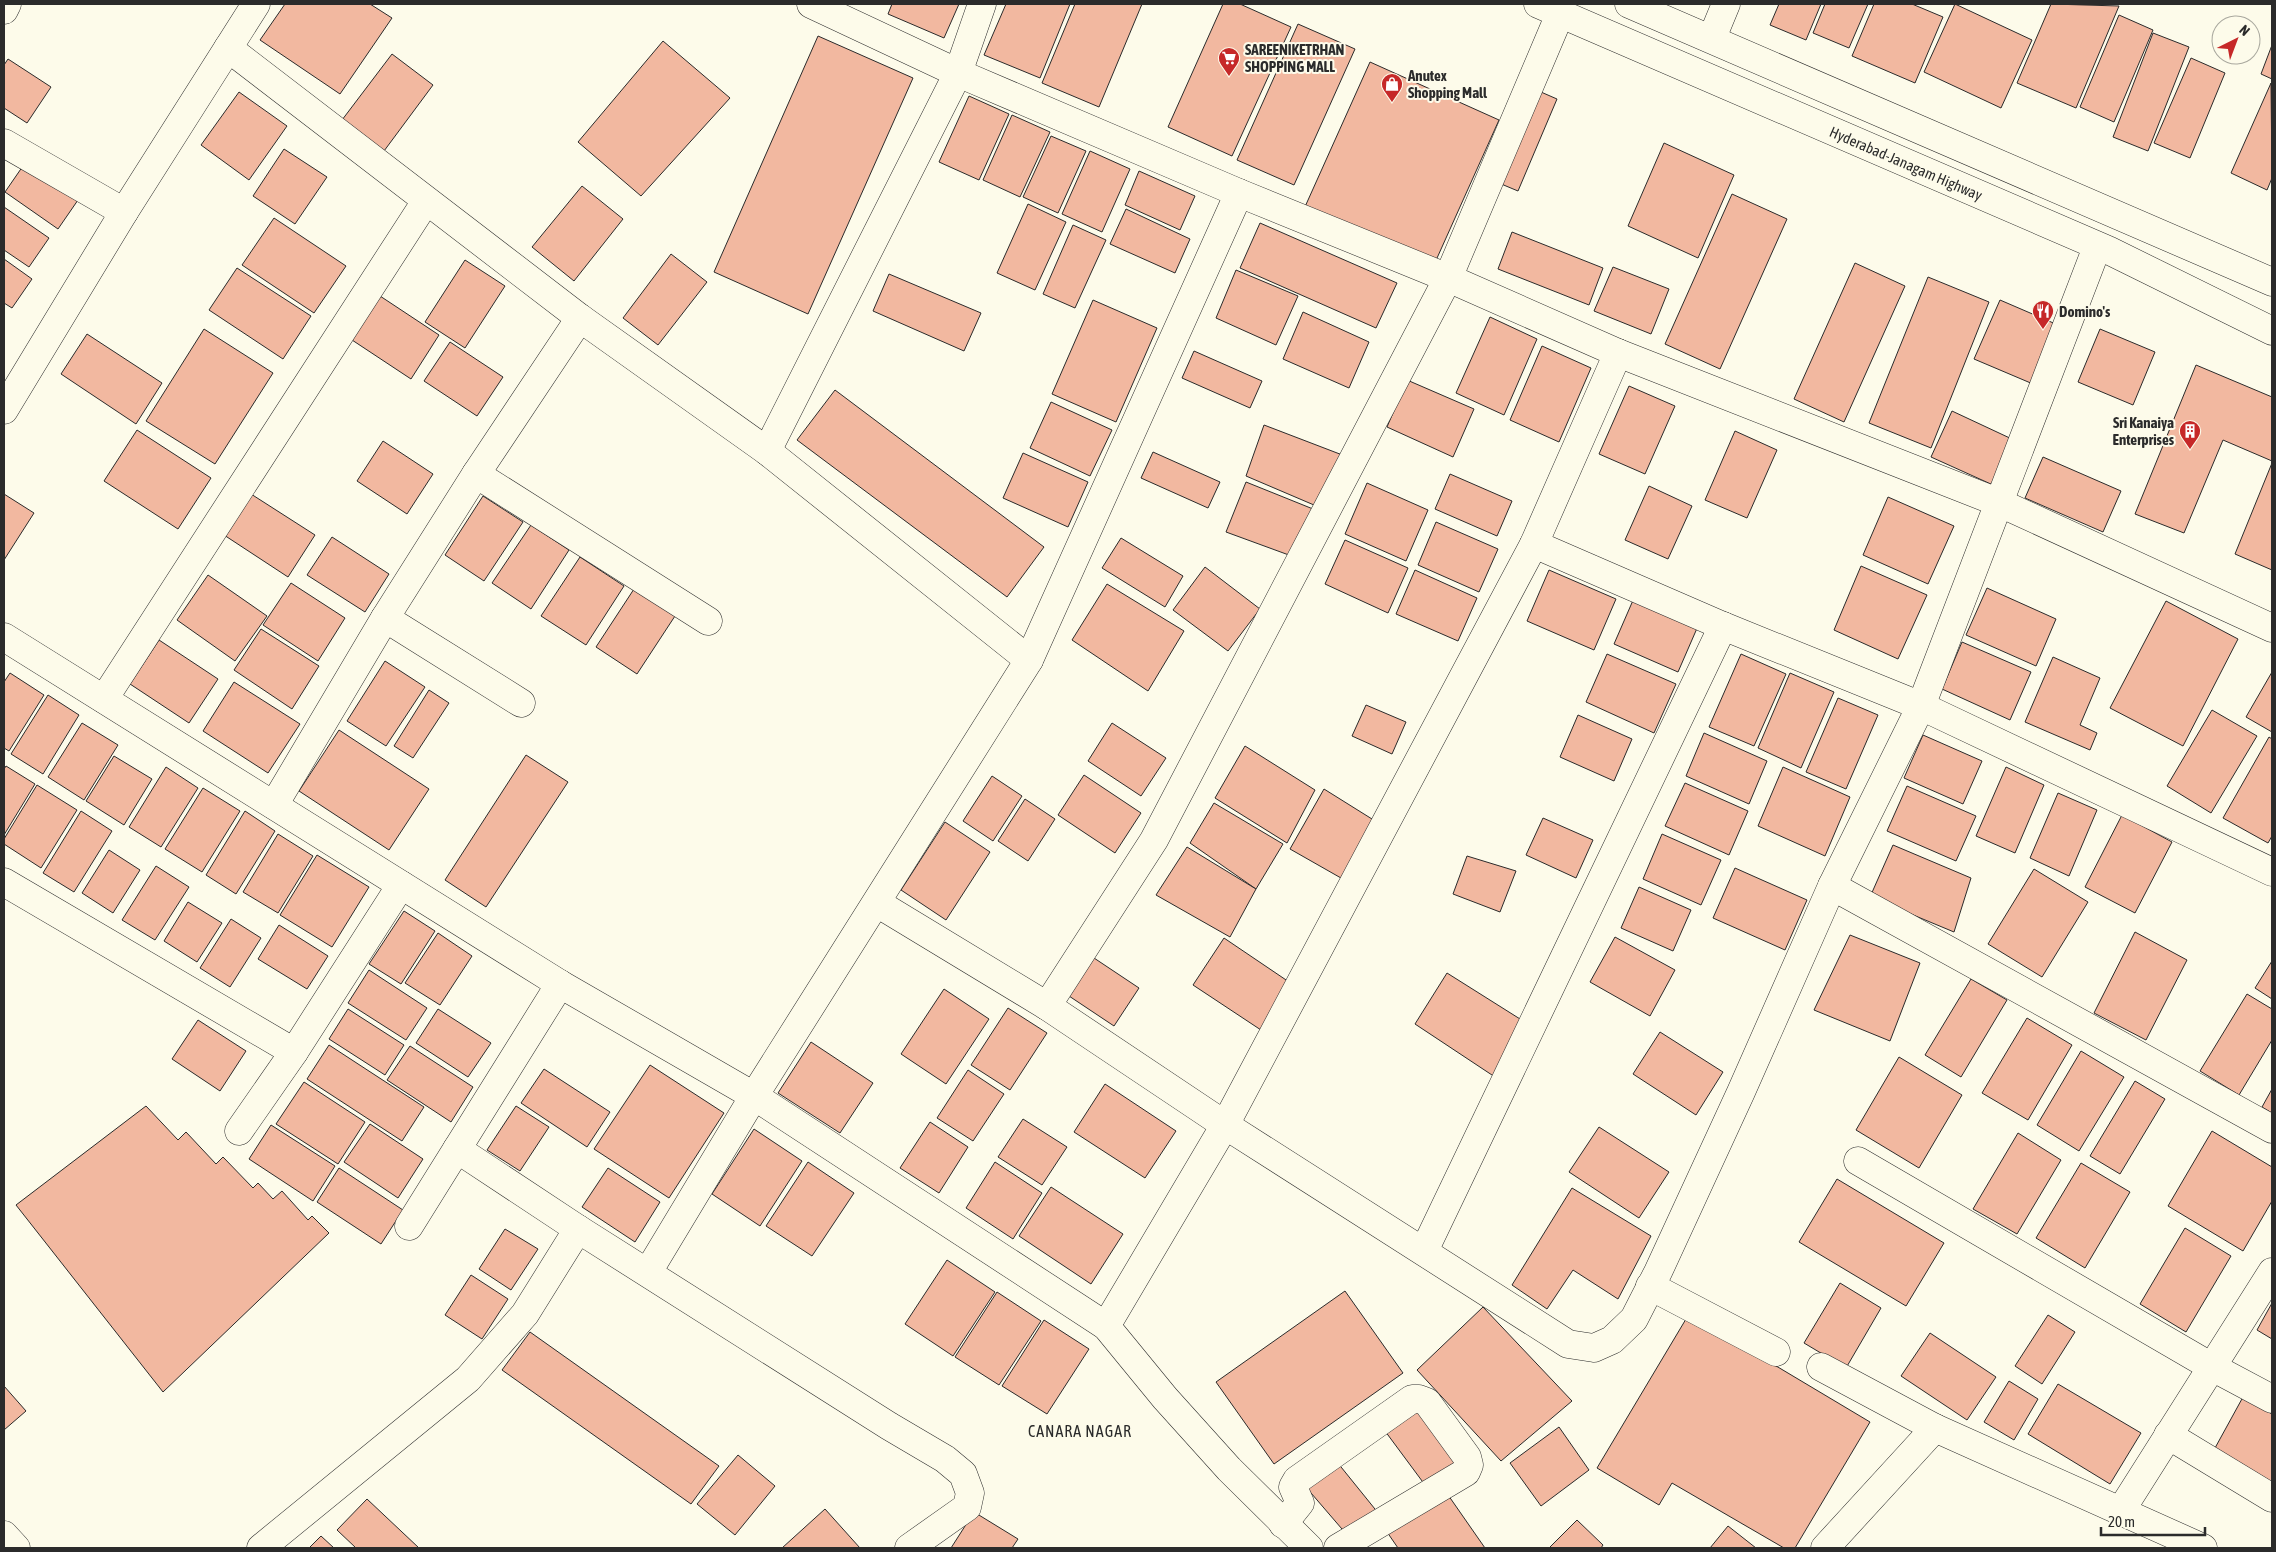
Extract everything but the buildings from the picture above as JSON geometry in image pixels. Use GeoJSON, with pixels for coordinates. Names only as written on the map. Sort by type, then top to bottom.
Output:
{"type":"FeatureCollection","features":[{"type":"Feature","properties":{"kind":"main road"},"geometry":{"type":"LineString","coordinates":[[4,10],[7,4]]}},
{"type":"Feature","properties":{"kind":"main road"},"geometry":{"type":"LineString","coordinates":[[4,410],[124,212],[256,4]]}},
{"type":"Feature","properties":{"kind":"main road"},"geometry":{"type":"LineString","coordinates":[[811,4],[958,73],[1239,193],[1448,278],[1618,353],[2000,503],[2272,628]]}},
{"type":"Feature","properties":{"kind":"main road"},"geometry":{"type":"LineString","coordinates":[[767,451],[958,73],[982,4]]}},
{"type":"Feature","properties":{"kind":"main road"},"geometry":{"type":"LineString","coordinates":[[1630,4],[2272,282]]}},
{"type":"Feature","properties":{"kind":"main road"},"geometry":{"type":"LineString","coordinates":[[1712,38],[1726,4]]}},
{"type":"Feature","properties":{"kind":"main road"},"geometry":{"type":"LineString","coordinates":[[1047,1006],[1154,840],[1448,278],[1549,9]]}},
{"type":"Feature","properties":{"kind":"main road","name":"Hyderabad-Janagam Highway"},"geometry":{"type":"LineString","coordinates":[[1549,9],[2097,247],[2108,250],[2272,331]]}},
{"type":"Feature","properties":{"kind":"main road"},"geometry":{"type":"LineString","coordinates":[[228,48],[580,318],[767,451],[1029,660]]}},
{"type":"Feature","properties":{"kind":"main road"},"geometry":{"type":"LineString","coordinates":[[4,143],[124,212]]}},
{"type":"Feature","properties":{"kind":"main road"},"geometry":{"type":"LineString","coordinates":[[648,1272],[754,1096],[877,904],[1029,660],[1239,193]]}},
{"type":"Feature","properties":{"kind":"main road"},"geometry":{"type":"LineString","coordinates":[[104,699],[426,201]]}},
{"type":"Feature","properties":{"kind":"main road"},"geometry":{"type":"LineString","coordinates":[[877,904],[1047,1006],[1225,1125],[1568,1344],[1594,1348],[1612,1340],[1634,1319],[1742,1092],[1832,886],[1921,706],[2097,247]]}},
{"type":"Feature","properties":{"kind":"main road"},"geometry":{"type":"LineString","coordinates":[[274,805],[385,618],[476,474],[580,318]]}},
{"type":"Feature","properties":{"kind":"main road"},"geometry":{"type":"LineString","coordinates":[[1106,1326],[1225,1125],[1534,544],[1618,353]]}},
{"type":"Feature","properties":{"kind":"main road"},"geometry":{"type":"LineString","coordinates":[[476,474],[708,621]]}},
{"type":"Feature","properties":{"kind":"main road"},"geometry":{"type":"LineString","coordinates":[[1534,544],[1723,626],[1921,706],[2272,872]]}},
{"type":"Feature","properties":{"kind":"main road"},"geometry":{"type":"LineString","coordinates":[[385,618],[521,703]]}},
{"type":"Feature","properties":{"kind":"main road"},"geometry":{"type":"LineString","coordinates":[[1424,1251],[1723,626]]}},
{"type":"Feature","properties":{"kind":"main road"},"geometry":{"type":"LineString","coordinates":[[4,637],[560,984],[754,1096],[1106,1326],[1171,1405],[1283,1524],[1309,1548]]}},
{"type":"Feature","properties":{"kind":"main road"},"geometry":{"type":"LineString","coordinates":[[4,882],[294,1052]]}},
{"type":"Feature","properties":{"kind":"main road"},"geometry":{"type":"LineString","coordinates":[[239,1131],[294,1052],[401,885]]}},
{"type":"Feature","properties":{"kind":"main road"},"geometry":{"type":"LineString","coordinates":[[1832,886],[2272,1129]]}},
{"type":"Feature","properties":{"kind":"main road"},"geometry":{"type":"LineString","coordinates":[[409,1226],[560,984]]}},
{"type":"Feature","properties":{"kind":"main road"},"geometry":{"type":"LineString","coordinates":[[457,1149],[578,1229],[889,1426],[945,1459],[963,1474],[970,1493],[967,1507],[909,1548]]}},
{"type":"Feature","properties":{"kind":"main road"},"geometry":{"type":"LineString","coordinates":[[1858,1161],[2212,1367],[2272,1399]]}},
{"type":"Feature","properties":{"kind":"main road"},"geometry":{"type":"LineString","coordinates":[[262,1548],[468,1379],[525,1314],[578,1229]]}},
{"type":"Feature","properties":{"kind":"main road"},"geometry":{"type":"LineString","coordinates":[[2120,1512],[2272,1272]]}},
{"type":"Feature","properties":{"kind":"main road"},"geometry":{"type":"LineString","coordinates":[[1650,1286],[1776,1352]]}},
{"type":"Feature","properties":{"kind":"main road"},"geometry":{"type":"LineString","coordinates":[[1821,1367],[1934,1428],[2203,1548]]}},
{"type":"Feature","properties":{"kind":"main road"},"geometry":{"type":"LineString","coordinates":[[1283,1524],[1300,1502],[1293,1487],[1296,1480],[1412,1399],[1427,1402],[1467,1457],[1469,1465],[1466,1472],[1338,1548]]}},
{"type":"Feature","properties":{"kind":"main road"},"geometry":{"type":"LineString","coordinates":[[1825,1548],[1934,1428]]}},
{"type":"Feature","properties":{"kind":"main road"},"geometry":{"type":"LineString","coordinates":[[2168,1435],[2272,1498]]}},
{"type":"Feature","properties":{"kind":"main road"},"geometry":{"type":"LineString","coordinates":[[4,1535],[16,1548]]}},
{"type":"Feature","properties":{"kind":"place","name":"SAREENIKETRHAN SHOPPING MALL"},"geometry":{"type":"Point","coordinates":[1229,77]}},
{"type":"Feature","properties":{"kind":"place","name":"Anutex Shopping Mall"},"geometry":{"type":"Point","coordinates":[1392,103]}},
{"type":"Feature","properties":{"kind":"place","name":"Domino's"},"geometry":{"type":"Point","coordinates":[2043,330]}},
{"type":"Feature","properties":{"kind":"place","name":"Sri Kanaiya Enterprises"},"geometry":{"type":"Point","coordinates":[2190,450]}},
{"type":"Feature","properties":{"kind":"district","name":"CANARA NAGAR"},"geometry":{"type":"Point","coordinates":[1080,1431]}}]}
